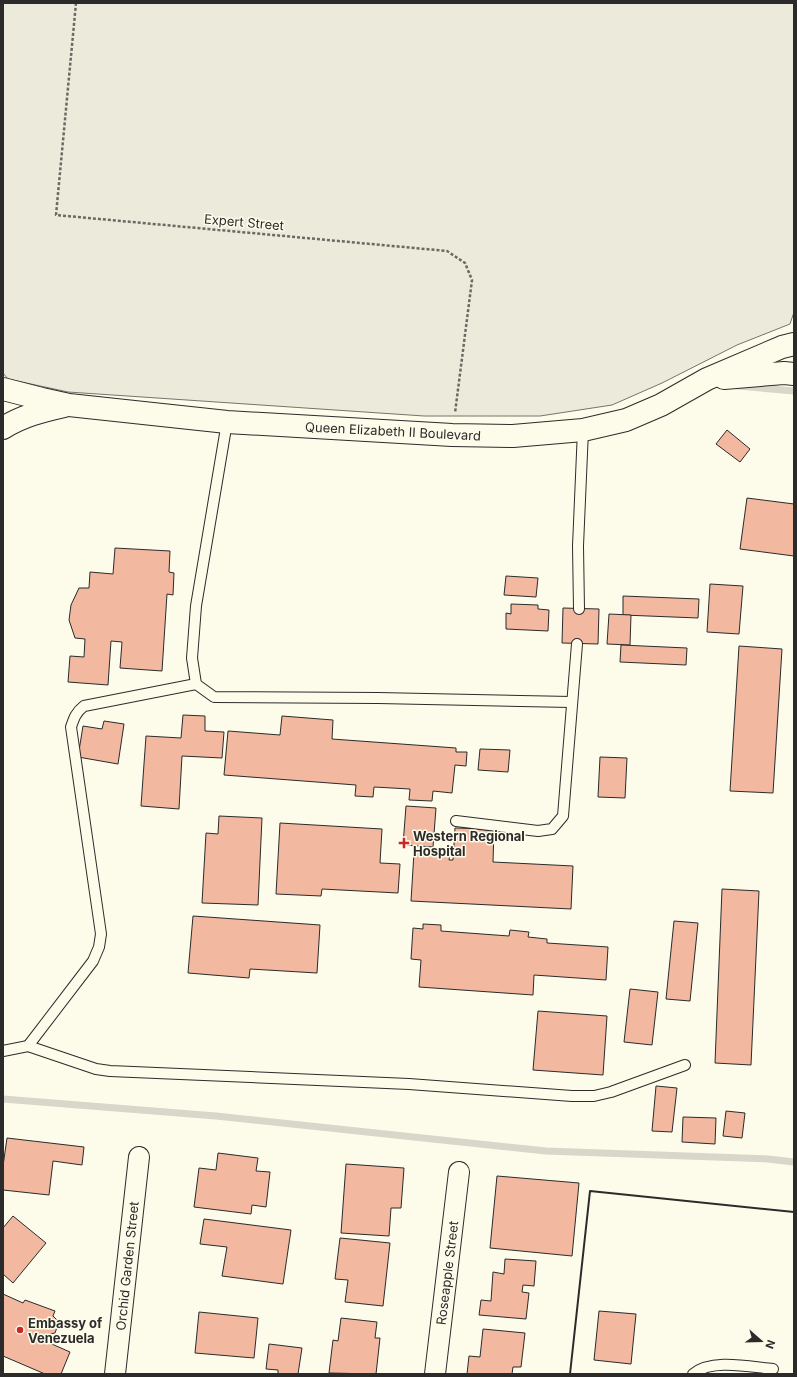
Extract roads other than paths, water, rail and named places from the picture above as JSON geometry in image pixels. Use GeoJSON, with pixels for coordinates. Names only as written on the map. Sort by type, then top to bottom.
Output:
{"type":"FeatureCollection","features":[{"type":"Feature","properties":{"kind":"street","name":"Queen Elizabeth II Boulevard"},"geometry":{"type":"LineString","coordinates":[[3,389],[35,398],[69,405],[227,422],[452,435],[513,436],[583,430],[633,417],[661,405],[707,379],[782,347],[794,344]]}},
{"type":"Feature","properties":{"kind":"street","name":"Queen Elizabeth II Boulevard"},"geometry":{"type":"LineString","coordinates":[[707,379],[794,374]]}},
{"type":"Feature","properties":{"kind":"street","name":"Queen Elizabeth II Boulevard"},"geometry":{"type":"LineString","coordinates":[[3,428],[13,422],[40,411],[69,405]]}},
{"type":"Feature","properties":{"kind":"street","name":"Orchid Garden Street"},"geometry":{"type":"LineString","coordinates":[[115,1374],[139,1157]]}},
{"type":"Feature","properties":{"kind":"street","name":"Roseapple Street"},"geometry":{"type":"LineString","coordinates":[[435,1374],[459,1172]]}},
{"type":"Feature","properties":{"kind":"lane"},"geometry":{"type":"LineString","coordinates":[[227,422],[196,606],[192,658],[196,684],[214,698],[378,698],[571,702]]}},
{"type":"Feature","properties":{"kind":"lane"},"geometry":{"type":"LineString","coordinates":[[579,609],[578,546],[583,430]]}},
{"type":"Feature","properties":{"kind":"lane"},"geometry":{"type":"LineString","coordinates":[[456,821],[538,831],[552,829],[563,816],[571,702],[577,644]]}},
{"type":"Feature","properties":{"kind":"lane"},"geometry":{"type":"LineString","coordinates":[[28,1046],[93,961],[99,947],[101,934],[71,727],[74,717],[84,706],[196,684]]}},
{"type":"Feature","properties":{"kind":"lane"},"geometry":{"type":"LineString","coordinates":[[3,1051],[28,1046],[96,1069],[110,1071],[409,1084],[572,1096],[594,1096],[611,1092],[685,1065]]}},
{"type":"Feature","properties":{"kind":"lane"},"geometry":{"type":"LineString","coordinates":[[693,1374],[699,1370],[719,1365],[774,1370]]}},
{"type":"Feature","properties":{"kind":"waterway"},"geometry":{"type":"LineString","coordinates":[[738,386],[794,391]]}},
{"type":"Feature","properties":{"kind":"waterway"},"geometry":{"type":"LineString","coordinates":[[3,1099],[216,1116],[546,1151],[768,1159],[794,1162]]}},
{"type":"Feature","properties":{"kind":"place","name":"Western Regional Hospital"},"geometry":{"type":"Point","coordinates":[404,843]}},
{"type":"Feature","properties":{"kind":"place","name":"Embassy of Venezuela"},"geometry":{"type":"Point","coordinates":[20,1330]}}]}
